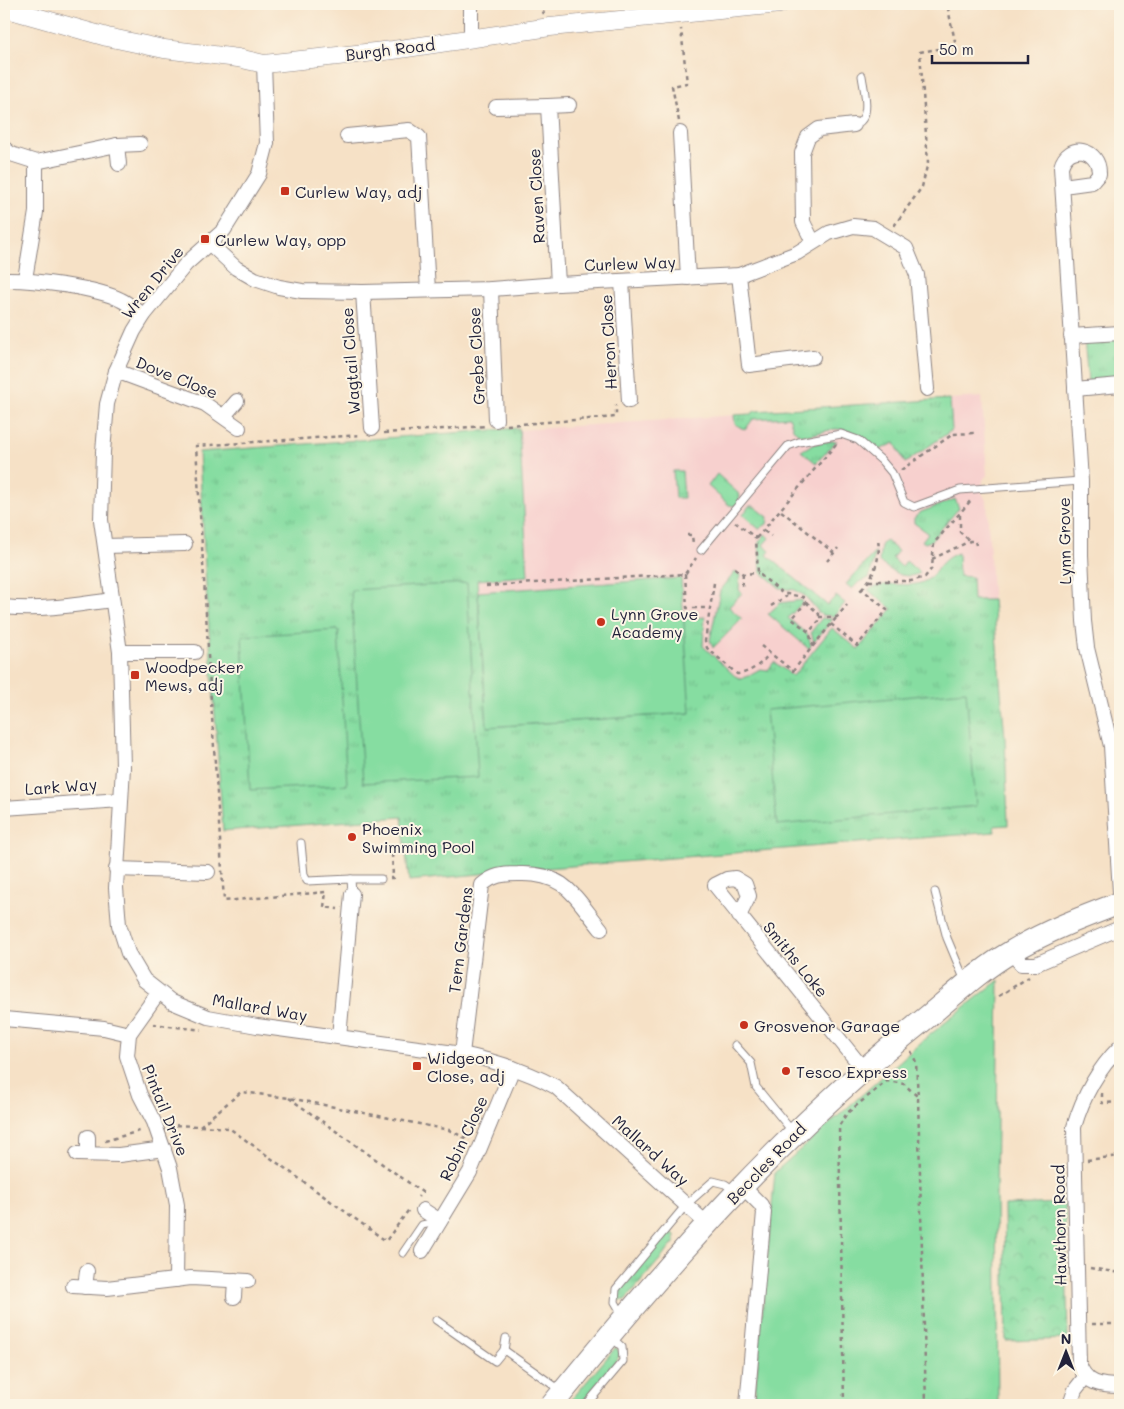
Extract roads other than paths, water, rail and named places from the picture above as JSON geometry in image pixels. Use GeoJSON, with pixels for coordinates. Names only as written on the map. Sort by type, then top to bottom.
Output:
{"type":"FeatureCollection","features":[{"type":"Feature","properties":{"kind":"highway","name":"Beccles Road"},"geometry":{"type":"LineString","coordinates":[[557,1399],[707,1224],[794,1133],[900,1038],[1011,952],[1052,930],[1120,903]]}},
{"type":"Feature","properties":{"kind":"street"},"geometry":{"type":"LineString","coordinates":[[471,4],[472,38]]}},
{"type":"Feature","properties":{"kind":"street","name":"Burgh Road"},"geometry":{"type":"LineString","coordinates":[[4,8],[107,37],[164,48],[238,58],[264,64],[393,50],[472,38],[780,4]]}},
{"type":"Feature","properties":{"kind":"street","name":"Wren Drive"},"geometry":{"type":"LineString","coordinates":[[112,600],[101,520],[103,452],[107,404],[116,371],[144,314],[186,264],[224,230],[259,174],[267,143],[264,64]]}},
{"type":"Feature","properties":{"kind":"street"},"geometry":{"type":"LineString","coordinates":[[496,107],[568,105]]}},
{"type":"Feature","properties":{"kind":"street","name":"Raven Close"},"geometry":{"type":"LineString","coordinates":[[548,106],[558,284]]}},
{"type":"Feature","properties":{"kind":"street"},"geometry":{"type":"LineString","coordinates":[[813,242],[803,222],[802,153],[808,137],[819,128],[854,125]]}},
{"type":"Feature","properties":{"kind":"street"},"geometry":{"type":"LineString","coordinates":[[347,136],[409,130],[419,137],[428,290]]}},
{"type":"Feature","properties":{"kind":"street"},"geometry":{"type":"LineString","coordinates":[[680,133],[688,278]]}},
{"type":"Feature","properties":{"kind":"street"},"geometry":{"type":"LineString","coordinates":[[4,148],[11,154],[36,162],[116,145],[140,144]]}},
{"type":"Feature","properties":{"kind":"street"},"geometry":{"type":"LineString","coordinates":[[116,145],[119,164]]}},
{"type":"Feature","properties":{"kind":"street"},"geometry":{"type":"LineString","coordinates":[[25,279],[36,212],[36,162]]}},
{"type":"Feature","properties":{"kind":"street","name":"Lynn Grove"},"geometry":{"type":"LineString","coordinates":[[1063,186],[1081,481],[1081,555],[1084,621],[1087,648],[1111,746],[1120,892]]}},
{"type":"Feature","properties":{"kind":"street","name":"Curlew Way"},"geometry":{"type":"LineString","coordinates":[[209,243],[236,268],[255,279],[279,287],[302,290],[363,292],[491,289],[739,276],[798,253],[829,233],[853,226],[873,228],[888,235],[906,248],[917,276],[927,388]]}},
{"type":"Feature","properties":{"kind":"street"},"geometry":{"type":"LineString","coordinates":[[739,276],[749,365],[813,357]]}},
{"type":"Feature","properties":{"kind":"street"},"geometry":{"type":"LineString","coordinates":[[4,280],[25,279],[120,299],[144,314]]}},
{"type":"Feature","properties":{"kind":"street","name":"Heron Close"},"geometry":{"type":"LineString","coordinates":[[622,281],[629,401]]}},
{"type":"Feature","properties":{"kind":"street","name":"Grebe Close"},"geometry":{"type":"LineString","coordinates":[[491,289],[497,424]]}},
{"type":"Feature","properties":{"kind":"street","name":"Wagtail Close"},"geometry":{"type":"LineString","coordinates":[[363,292],[372,432]]}},
{"type":"Feature","properties":{"kind":"street"},"geometry":{"type":"LineString","coordinates":[[1072,336],[1120,332]]}},
{"type":"Feature","properties":{"kind":"street","name":"Dove Close"},"geometry":{"type":"LineString","coordinates":[[116,371],[205,404],[239,428]]}},
{"type":"Feature","properties":{"kind":"street"},"geometry":{"type":"LineString","coordinates":[[1075,389],[1120,386]]}},
{"type":"Feature","properties":{"kind":"street","name":"Dove Close"},"geometry":{"type":"LineString","coordinates":[[224,416],[236,401]]}},
{"type":"Feature","properties":{"kind":"street"},"geometry":{"type":"LineString","coordinates":[[105,546],[185,544]]}},
{"type":"Feature","properties":{"kind":"street"},"geometry":{"type":"LineString","coordinates":[[4,607],[26,609],[112,600]]}},
{"type":"Feature","properties":{"kind":"street","name":"Mallard Way"},"geometry":{"type":"LineString","coordinates":[[112,600],[120,652],[123,767],[116,869],[119,926],[128,953],[144,980],[158,993],[172,1002],[208,1017],[340,1038],[462,1054],[488,1059],[536,1076],[556,1087],[707,1224]]}},
{"type":"Feature","properties":{"kind":"street"},"geometry":{"type":"LineString","coordinates":[[120,652],[195,652]]}},
{"type":"Feature","properties":{"kind":"street","name":"Lark Way"},"geometry":{"type":"LineString","coordinates":[[4,808],[121,800]]}},
{"type":"Feature","properties":{"kind":"street"},"geometry":{"type":"LineString","coordinates":[[116,869],[208,872]]}},
{"type":"Feature","properties":{"kind":"street","name":"Tern Gardens"},"geometry":{"type":"LineString","coordinates":[[462,1054],[482,885],[486,881],[500,875],[534,873],[552,878],[565,885],[600,929]]}},
{"type":"Feature","properties":{"kind":"street"},"geometry":{"type":"LineString","coordinates":[[340,1038],[352,894]]}},
{"type":"Feature","properties":{"kind":"street","name":"Smiths Loke"},"geometry":{"type":"LineString","coordinates":[[739,916],[864,1070]]}},
{"type":"Feature","properties":{"kind":"street"},"geometry":{"type":"LineString","coordinates":[[1011,952],[1021,964],[1036,964],[1120,928]]}},
{"type":"Feature","properties":{"kind":"street","name":"Pintail Drive"},"geometry":{"type":"LineString","coordinates":[[158,993],[130,1034],[127,1056],[131,1071],[156,1128],[170,1168],[177,1205],[176,1280]]}},
{"type":"Feature","properties":{"kind":"street"},"geometry":{"type":"LineString","coordinates":[[4,1019],[104,1028],[130,1034]]}},
{"type":"Feature","properties":{"kind":"street","name":"Hawthorn Road"},"geometry":{"type":"LineString","coordinates":[[1086,1376],[1079,1363],[1074,1127],[1086,1093],[1095,1078],[1120,1047]]}},
{"type":"Feature","properties":{"kind":"street","name":"Robin Close"},"geometry":{"type":"LineString","coordinates":[[422,1251],[470,1172],[513,1068]]}},
{"type":"Feature","properties":{"kind":"street"},"geometry":{"type":"LineString","coordinates":[[88,1137],[82,1154],[119,1155],[164,1149]]}},
{"type":"Feature","properties":{"kind":"street"},"geometry":{"type":"LineString","coordinates":[[740,1190],[761,1205],[764,1212],[747,1405]]}},
{"type":"Feature","properties":{"kind":"street"},"geometry":{"type":"LineString","coordinates":[[417,1205],[440,1221]]}},
{"type":"Feature","properties":{"kind":"street"},"geometry":{"type":"LineString","coordinates":[[86,1271],[79,1287],[107,1288],[176,1280],[242,1281],[234,1297]]}},
{"type":"Feature","properties":{"kind":"street"},"geometry":{"type":"LineString","coordinates":[[1070,1405],[1075,1390],[1086,1376],[1096,1384],[1120,1386]]}},
{"type":"Feature","properties":{"kind":"lane"},"geometry":{"type":"LineString","coordinates":[[854,125],[862,121],[866,112],[862,76]]}},
{"type":"Feature","properties":{"kind":"lane"},"geometry":{"type":"LineString","coordinates":[[701,550],[730,518],[788,446],[822,437],[844,436],[858,440],[893,475],[904,502],[914,507],[950,493],[975,489],[1081,481]]}},
{"type":"Feature","properties":{"kind":"lane"},"geometry":{"type":"LineString","coordinates":[[301,843],[304,875],[307,882],[381,879]]}},
{"type":"Feature","properties":{"kind":"lane"},"geometry":{"type":"LineString","coordinates":[[351,879],[352,894]]}},
{"type":"Feature","properties":{"kind":"lane"},"geometry":{"type":"LineString","coordinates":[[935,892],[947,938],[966,985]]}},
{"type":"Feature","properties":{"kind":"lane"},"geometry":{"type":"LineString","coordinates":[[735,1045],[750,1063],[756,1087],[794,1133]]}},
{"type":"Feature","properties":{"kind":"lane"},"geometry":{"type":"LineString","coordinates":[[586,1405],[624,1356],[618,1328],[615,1302],[616,1289],[686,1205],[714,1181],[740,1190]]}},
{"type":"Feature","properties":{"kind":"lane"},"geometry":{"type":"LineString","coordinates":[[403,1253],[422,1225],[440,1221]]}},
{"type":"Feature","properties":{"kind":"lane"},"geometry":{"type":"LineString","coordinates":[[436,1320],[495,1361],[504,1350],[506,1338]]}},
{"type":"Feature","properties":{"kind":"lane"},"geometry":{"type":"LineString","coordinates":[[504,1350],[557,1399]]}},
{"type":"Feature","properties":{"kind":"place","name":"Curlew Way, adj"},"geometry":{"type":"Point","coordinates":[285,191]}},
{"type":"Feature","properties":{"kind":"place","name":"Curlew Way, opp"},"geometry":{"type":"Point","coordinates":[205,239]}},
{"type":"Feature","properties":{"kind":"place","name":"Lynn Grove Academy"},"geometry":{"type":"Point","coordinates":[601,622]}},
{"type":"Feature","properties":{"kind":"place","name":"Woodpecker Mews, adj"},"geometry":{"type":"Point","coordinates":[135,675]}},
{"type":"Feature","properties":{"kind":"place","name":"Phoenix Swimming Pool"},"geometry":{"type":"Point","coordinates":[352,837]}},
{"type":"Feature","properties":{"kind":"place","name":"Grosvenor Garage"},"geometry":{"type":"Point","coordinates":[744,1025]}},
{"type":"Feature","properties":{"kind":"place","name":"Widgeon Close, adj"},"geometry":{"type":"Point","coordinates":[417,1066]}},
{"type":"Feature","properties":{"kind":"place","name":"Tesco Express"},"geometry":{"type":"Point","coordinates":[786,1071]}}]}
